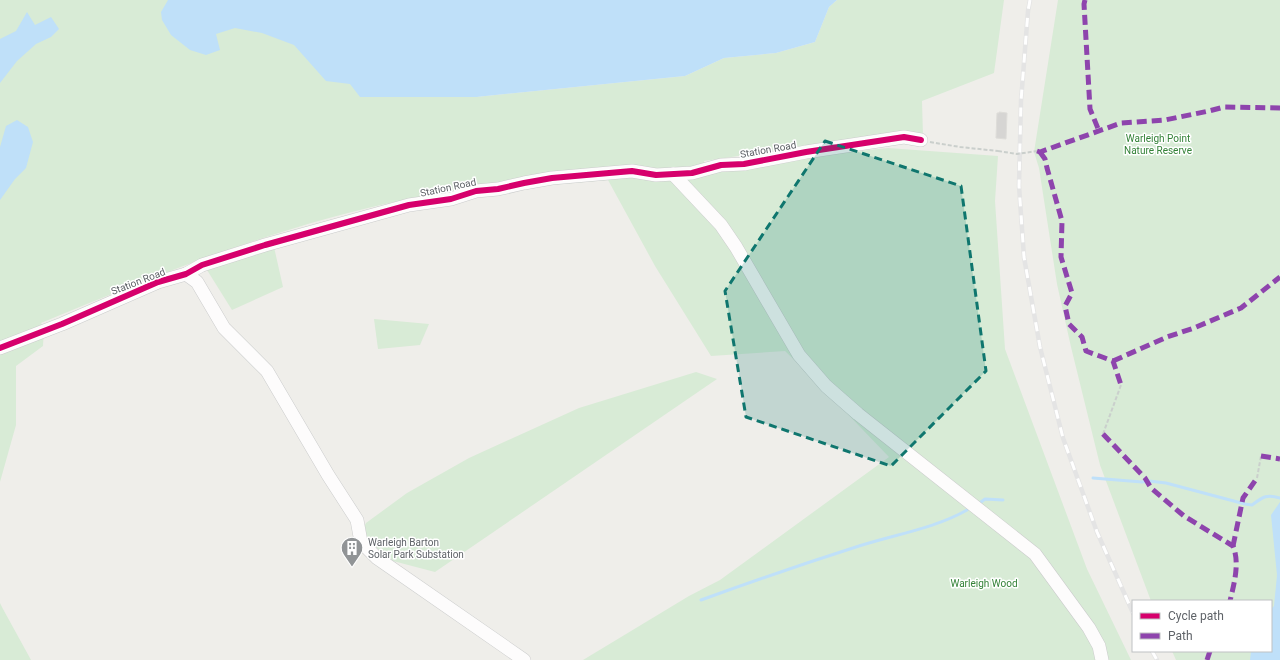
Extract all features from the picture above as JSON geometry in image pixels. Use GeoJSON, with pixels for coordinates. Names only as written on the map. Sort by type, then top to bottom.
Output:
{"type":"FeatureCollection","features":[{"type":"Feature","properties":{"kind":"street","name":"Station Road"},"geometry":{"type":"LineString","coordinates":[[0,348],[62,324],[158,282],[186,274],[202,265],[265,245],[409,205],[451,199],[476,191],[498,189],[552,178],[632,172],[656,176],[692,173],[721,165],[744,164],[806,152],[904,137],[921,140]]}},
{"type":"Feature","properties":{"kind":"street"},"geometry":{"type":"LineString","coordinates":[[673,174],[721,225],[736,247],[799,355],[826,386],[858,414],[1035,554],[1090,628],[1099,646],[1102,660]]}},
{"type":"Feature","properties":{"kind":"street"},"geometry":{"type":"LineString","coordinates":[[186,274],[197,282],[224,328],[267,371],[328,475],[357,520],[361,542],[377,558],[524,660]]}},
{"type":"Feature","properties":{"kind":"path"},"geometry":{"type":"LineString","coordinates":[[921,140],[960,147],[1017,154],[1037,151]]}},
{"type":"Feature","properties":{"kind":"path"},"geometry":{"type":"LineString","coordinates":[[1103,434],[1121,385]]}},
{"type":"Feature","properties":{"kind":"path"},"geometry":{"type":"LineString","coordinates":[[1257,478],[1261,456]]}},
{"type":"Feature","properties":{"kind":"highlighted area"},"geometry":{"type":"Polygon","coordinates":[[[825,141],[961,186],[986,371],[891,466],[746,417],[725,291],[825,141]]]}},
{"type":"Feature","properties":{"kind":"green space","name":"Warleigh Wood"},"geometry":{"type":"Polygon","coordinates":[[[0,0],[806,0],[476,97],[685,76],[724,58],[776,53],[815,42],[829,7],[837,0],[1004,0],[994,73],[922,101],[923,136],[881,135],[704,161],[706,174],[802,157],[888,148],[998,156],[995,201],[1005,349],[1087,569],[1131,660],[583,660],[689,596],[720,580],[889,457],[785,351],[711,356],[655,266],[608,180],[419,198],[357,211],[265,237],[174,269],[41,323],[44,328],[43,346],[16,366],[16,425],[0,482],[0,0]]]}},
{"type":"Feature","properties":{"kind":"green space","name":"Warleigh Point Nature Reserve"},"geometry":{"type":"Polygon","coordinates":[[[1058,0],[1280,0],[1280,660],[1176,660],[1172,652],[1272,652],[1272,600],[1151,600],[1100,465],[1057,284],[1039,168],[1034,152],[1058,0]]]}},
{"type":"Feature","properties":{"kind":"green space"},"geometry":{"type":"Polygon","coordinates":[[[274,247],[283,287],[232,310],[207,270],[274,247]]]}},
{"type":"Feature","properties":{"kind":"green space"},"geometry":{"type":"Polygon","coordinates":[[[374,319],[429,324],[420,345],[378,349],[374,319]]]}},
{"type":"Feature","properties":{"kind":"green space"},"geometry":{"type":"Polygon","coordinates":[[[696,372],[717,379],[435,572],[393,561],[360,534],[366,523],[407,493],[469,458],[579,408],[696,372]]]}},
{"type":"Feature","properties":{"kind":"green space"},"geometry":{"type":"Polygon","coordinates":[[[0,603],[3,609],[31,660],[0,660],[0,603]]]}},
{"type":"Feature","properties":{"kind":"water"},"geometry":{"type":"Polygon","coordinates":[[[168,0],[837,0],[829,7],[815,42],[776,53],[724,58],[685,76],[476,97],[360,97],[350,84],[326,81],[294,45],[262,33],[235,28],[216,34],[220,50],[206,55],[190,50],[171,35],[162,20],[161,12],[168,0]]]}},
{"type":"Feature","properties":{"kind":"water"},"geometry":{"type":"Polygon","coordinates":[[[27,12],[35,25],[51,17],[59,29],[51,37],[36,44],[17,61],[0,83],[0,39],[16,31],[27,12]]]}},
{"type":"Feature","properties":{"kind":"water"},"geometry":{"type":"Polygon","coordinates":[[[17,120],[28,127],[33,142],[26,168],[15,179],[0,200],[0,147],[6,126],[17,120]]]}},
{"type":"Feature","properties":{"kind":"water"},"geometry":{"type":"Polygon","coordinates":[[[1280,502],[1280,660],[1250,660],[1251,652],[1272,652],[1272,608],[1274,606],[1277,575],[1271,515],[1280,502]]]}},
{"type":"Feature","properties":{"kind":"building"},"geometry":{"type":"Polygon","coordinates":[[[997,113],[1007,113],[1006,139],[996,138],[997,113]]]}},
{"type":"Feature","properties":{"kind":"waterway"},"geometry":{"type":"LineString","coordinates":[[1093,478],[1166,483],[1252,505],[1268,496],[1280,498]]}},
{"type":"Feature","properties":{"kind":"waterway"},"geometry":{"type":"LineString","coordinates":[[981,502],[985,499],[1003,500]]}},
{"type":"Feature","properties":{"kind":"waterway"},"geometry":{"type":"LineString","coordinates":[[701,600],[839,552],[942,522],[967,510]]}},
{"type":"Feature","properties":{"kind":"railway"},"geometry":{"type":"LineString","coordinates":[[1030,0],[1021,101],[1019,186],[1024,257],[1040,347],[1063,438],[1097,532],[1132,611]]}},
{"type":"Feature","properties":{"kind":"railway"},"geometry":{"type":"LineString","coordinates":[[1153,652],[1157,660]]}},
{"type":"Feature","properties":{"kind":"marked path"},"geometry":{"type":"LineString","coordinates":[[1085,0],[1090,109],[1099,131]]}},
{"type":"Feature","properties":{"kind":"marked path"},"geometry":{"type":"LineString","coordinates":[[1037,151],[1040,152],[1121,123],[1165,120],[1224,107],[1280,108]]}},
{"type":"Feature","properties":{"kind":"marked path"},"geometry":{"type":"LineString","coordinates":[[1040,152],[1045,159],[1062,221],[1061,257],[1072,293],[1065,306],[1069,324],[1082,337],[1086,351],[1113,361],[1121,385]]}},
{"type":"Feature","properties":{"kind":"marked path"},"geometry":{"type":"LineString","coordinates":[[1113,361],[1167,337],[1194,328],[1241,308],[1280,277]]}},
{"type":"Feature","properties":{"kind":"marked path"},"geometry":{"type":"LineString","coordinates":[[1103,434],[1145,478],[1151,488],[1184,516],[1233,546],[1236,566],[1235,581],[1230,600]]}},
{"type":"Feature","properties":{"kind":"marked path"},"geometry":{"type":"LineString","coordinates":[[1261,456],[1280,459]]}},
{"type":"Feature","properties":{"kind":"marked path"},"geometry":{"type":"LineString","coordinates":[[1233,546],[1243,498],[1257,478]]}},
{"type":"Feature","properties":{"kind":"marked path"},"geometry":{"type":"LineString","coordinates":[[1207,660],[1210,652]]}},
{"type":"Feature","properties":{"kind":"cycle path"},"geometry":{"type":"LineString","coordinates":[[0,348],[62,324],[158,282],[186,274],[202,265],[265,245],[409,205],[451,199],[476,191],[498,189],[552,178],[632,171],[656,175],[692,173],[721,165],[744,164],[806,152],[904,137],[921,140]]}},
{"type":"Feature","properties":{"kind":"place","name":"Warleigh Barton Solar Park Substation"},"geometry":{"type":"Point","coordinates":[352,568]}}]}
